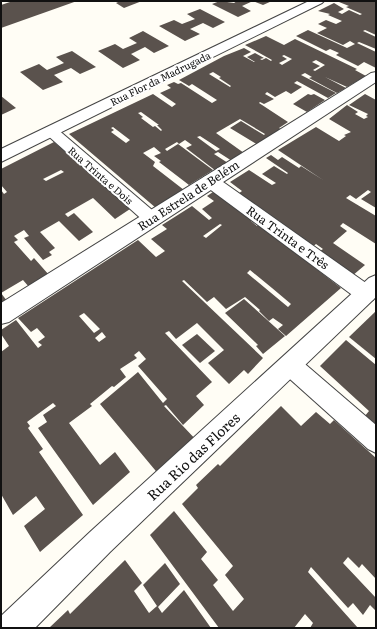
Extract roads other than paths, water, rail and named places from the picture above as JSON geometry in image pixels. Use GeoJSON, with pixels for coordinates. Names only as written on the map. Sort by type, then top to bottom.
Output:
{"type":"FeatureCollection","features":[{"type":"Feature","properties":{"kind":"street","name":"Rua Flor da Madrugada"},"geometry":{"type":"LineString","coordinates":[[1,156],[318,1]]}},
{"type":"Feature","properties":{"kind":"street","name":"Rua Estrela de Belém"},"geometry":{"type":"LineString","coordinates":[[1,315],[376,76]]}},
{"type":"Feature","properties":{"kind":"street","name":"Rua Trinta e Dois"},"geometry":{"type":"LineString","coordinates":[[51,131],[152,219]]}},
{"type":"Feature","properties":{"kind":"street","name":"Rua Trinta e Três"},"geometry":{"type":"LineString","coordinates":[[210,181],[371,289]]}},
{"type":"Feature","properties":{"kind":"street","name":"Rua Rio das Flores"},"geometry":{"type":"LineString","coordinates":[[12,628],[100,542],[371,289]]}},
{"type":"Feature","properties":{"kind":"street"},"geometry":{"type":"LineString","coordinates":[[290,365],[376,441]]}}]}
